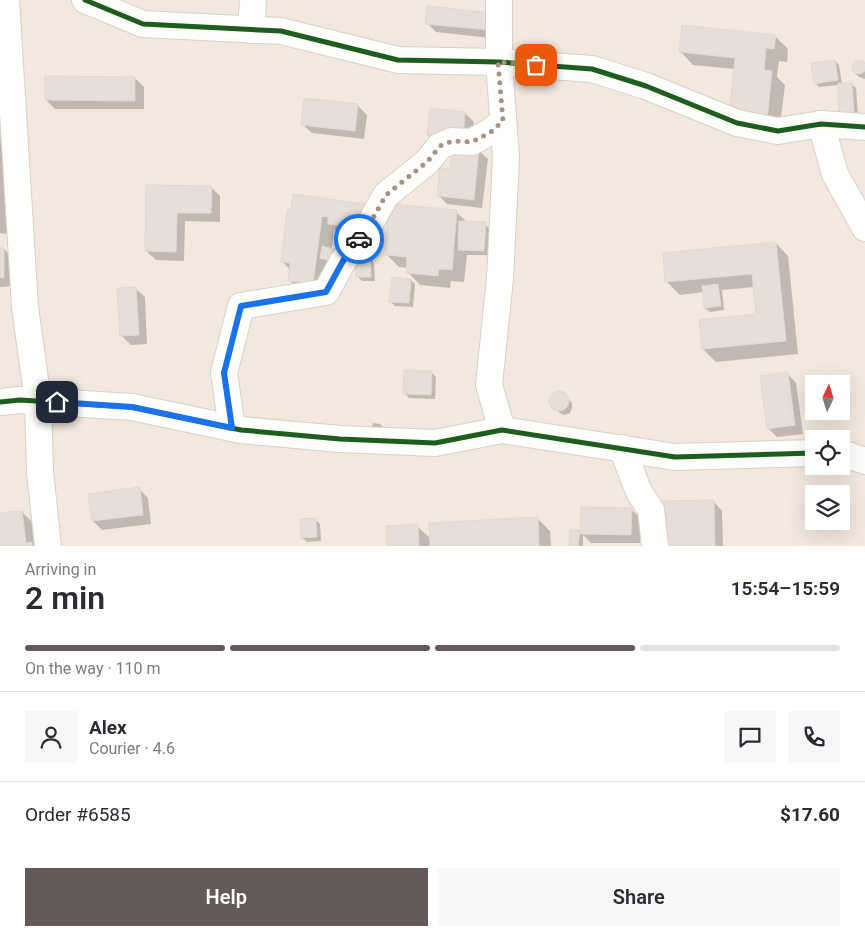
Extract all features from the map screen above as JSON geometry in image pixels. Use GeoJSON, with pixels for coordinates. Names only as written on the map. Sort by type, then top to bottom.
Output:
{"type":"FeatureCollection","features":[{"type":"Feature","properties":{"kind":"street"},"geometry":{"type":"LineString","coordinates":[[6,0],[25,306],[38,401],[40,472],[48,546]]}},
{"type":"Feature","properties":{"kind":"street"},"geometry":{"type":"LineString","coordinates":[[85,0],[143,24],[282,31],[398,60],[498,62],[592,70],[646,86],[738,123],[778,131],[821,124],[865,127]]}},
{"type":"Feature","properties":{"kind":"street"},"geometry":{"type":"LineString","coordinates":[[251,30],[253,0]]}},
{"type":"Feature","properties":{"kind":"street"},"geometry":{"type":"LineString","coordinates":[[499,0],[498,62],[506,158],[500,278],[489,385],[502,430]]}},
{"type":"Feature","properties":{"kind":"street"},"geometry":{"type":"LineString","coordinates":[[232,428],[224,373],[241,306],[326,292],[343,261],[369,225],[386,195],[427,162],[440,146],[452,141],[472,142],[491,132],[503,121]]}},
{"type":"Feature","properties":{"kind":"street"},"geometry":{"type":"LineString","coordinates":[[821,124],[835,174],[865,228]]}},
{"type":"Feature","properties":{"kind":"street"},"geometry":{"type":"LineString","coordinates":[[0,402],[20,400],[132,407],[232,428],[340,439],[435,443],[502,430],[675,456],[805,453]]}},
{"type":"Feature","properties":{"kind":"street"},"geometry":{"type":"LineString","coordinates":[[622,448],[639,492],[651,510],[655,546]]}},
{"type":"Feature","properties":{"kind":"street"},"geometry":{"type":"LineString","coordinates":[[850,456],[865,461]]}},
{"type":"Feature","properties":{"kind":"shaded area"},"geometry":{"type":"Polygon","coordinates":[[[0,0],[865,0],[865,546],[0,546],[0,0]]]}},
{"type":"Feature","properties":{"kind":"building"},"geometry":{"type":"Polygon","coordinates":[[[427,6],[492,13],[490,30],[425,24],[427,6]]]}},
{"type":"Feature","properties":{"kind":"building"},"geometry":{"type":"Polygon","coordinates":[[[682,25],[776,35],[774,49],[766,48],[764,70],[772,71],[767,121],[729,117],[735,58],[679,52],[682,25]]]}},
{"type":"Feature","properties":{"kind":"building"},"geometry":{"type":"Polygon","coordinates":[[[835,60],[838,80],[814,84],[811,63],[835,60]]]}},
{"type":"Feature","properties":{"kind":"building"},"geometry":{"type":"Polygon","coordinates":[[[856,60],[862,60],[866,67],[862,74],[856,74],[852,70],[852,64],[856,60]]]}},
{"type":"Feature","properties":{"kind":"building"},"geometry":{"type":"Polygon","coordinates":[[[45,76],[135,77],[135,101],[45,100],[45,76]]]}},
{"type":"Feature","properties":{"kind":"building"},"geometry":{"type":"Polygon","coordinates":[[[838,83],[852,83],[854,113],[839,114],[838,83]]]}},
{"type":"Feature","properties":{"kind":"building"},"geometry":{"type":"Polygon","coordinates":[[[304,98],[358,104],[355,131],[301,125],[304,98]]]}},
{"type":"Feature","properties":{"kind":"building"},"geometry":{"type":"Polygon","coordinates":[[[430,108],[465,112],[463,139],[427,135],[430,108]]]}},
{"type":"Feature","properties":{"kind":"building"},"geometry":{"type":"Polygon","coordinates":[[[453,146],[479,148],[474,200],[437,196],[440,168],[450,169],[453,146]]]}},
{"type":"Feature","properties":{"kind":"building"},"geometry":{"type":"Polygon","coordinates":[[[146,185],[212,186],[211,213],[177,213],[176,252],[145,251],[146,185]]]}},
{"type":"Feature","properties":{"kind":"building"},"geometry":{"type":"Polygon","coordinates":[[[293,194],[365,204],[362,228],[328,224],[328,217],[322,216],[313,284],[288,281],[290,263],[281,262],[287,210],[291,210],[293,194]]]}},
{"type":"Feature","properties":{"kind":"building"},"geometry":{"type":"Polygon","coordinates":[[[389,204],[457,210],[452,270],[439,269],[438,276],[406,273],[407,257],[385,255],[389,204]]]}},
{"type":"Feature","properties":{"kind":"building"},"geometry":{"type":"Polygon","coordinates":[[[459,221],[486,222],[484,251],[458,250],[459,221]]]}},
{"type":"Feature","properties":{"kind":"building"},"geometry":{"type":"Polygon","coordinates":[[[776,242],[786,341],[702,349],[699,320],[756,314],[752,274],[665,282],[663,253],[776,242]]]}},
{"type":"Feature","properties":{"kind":"building"},"geometry":{"type":"Polygon","coordinates":[[[322,246],[338,250],[335,262],[320,258],[322,246]]]}},
{"type":"Feature","properties":{"kind":"building"},"geometry":{"type":"Polygon","coordinates":[[[0,248],[4,248],[4,278],[0,278],[0,248]]]}},
{"type":"Feature","properties":{"kind":"building"},"geometry":{"type":"Polygon","coordinates":[[[355,257],[370,257],[371,277],[356,277],[355,257]]]}},
{"type":"Feature","properties":{"kind":"building"},"geometry":{"type":"Polygon","coordinates":[[[392,277],[411,279],[409,303],[389,302],[392,277]]]}},
{"type":"Feature","properties":{"kind":"building"},"geometry":{"type":"Polygon","coordinates":[[[718,284],[721,306],[704,308],[702,286],[718,284]]]}},
{"type":"Feature","properties":{"kind":"building"},"geometry":{"type":"Polygon","coordinates":[[[136,287],[139,335],[120,336],[117,288],[136,287]]]}},
{"type":"Feature","properties":{"kind":"building"},"geometry":{"type":"Polygon","coordinates":[[[404,370],[432,371],[431,395],[403,394],[404,370]]]}},
{"type":"Feature","properties":{"kind":"building"},"geometry":{"type":"Polygon","coordinates":[[[788,372],[795,425],[767,429],[760,376],[788,372]]]}},
{"type":"Feature","properties":{"kind":"building"},"geometry":{"type":"Polygon","coordinates":[[[559,391],[566,394],[569,401],[566,408],[559,411],[552,408],[549,401],[552,394],[559,391]]]}},
{"type":"Feature","properties":{"kind":"building"},"geometry":{"type":"Polygon","coordinates":[[[140,487],[143,515],[92,521],[88,494],[140,487]]]}},
{"type":"Feature","properties":{"kind":"building"},"geometry":{"type":"Polygon","coordinates":[[[714,500],[715,546],[662,546],[661,501],[714,500]]]}},
{"type":"Feature","properties":{"kind":"building"},"geometry":{"type":"Polygon","coordinates":[[[581,507],[632,508],[631,535],[580,534],[581,507]]]}},
{"type":"Feature","properties":{"kind":"building"},"geometry":{"type":"Polygon","coordinates":[[[22,511],[26,543],[32,542],[32,546],[0,546],[0,513],[22,511]]]}},
{"type":"Feature","properties":{"kind":"building"},"geometry":{"type":"Polygon","coordinates":[[[538,517],[539,546],[430,546],[429,523],[538,517]]]}},
{"type":"Feature","properties":{"kind":"building"},"geometry":{"type":"Polygon","coordinates":[[[316,518],[317,537],[301,538],[300,519],[316,518]]]}},
{"type":"Feature","properties":{"kind":"building"},"geometry":{"type":"Polygon","coordinates":[[[418,524],[419,546],[387,546],[386,526],[418,524]]]}},
{"type":"Feature","properties":{"kind":"building"},"geometry":{"type":"Polygon","coordinates":[[[570,530],[580,530],[578,546],[569,545],[570,530]]]}},
{"type":"Feature","properties":{"kind":"cycle path"},"geometry":{"type":"LineString","coordinates":[[85,0],[143,24],[281,31],[398,60],[499,62],[592,69],[646,86],[737,123],[778,131],[821,124],[865,127]]}},
{"type":"Feature","properties":{"kind":"cycle path"},"geometry":{"type":"LineString","coordinates":[[0,402],[20,400],[132,407],[241,430],[340,439],[435,443],[502,430],[675,457],[805,453]]}},
{"type":"Feature","properties":{"kind":"way so far"},"geometry":{"type":"LineString","coordinates":[[359,239],[386,195],[427,162],[440,146],[452,141],[472,142],[491,132],[503,121],[498,62],[536,65]]}},
{"type":"Feature","properties":{"kind":"route"},"geometry":{"type":"LineString","coordinates":[[57,402],[132,407],[232,428],[224,373],[241,306],[326,292],[343,261],[359,239]]}}]}
